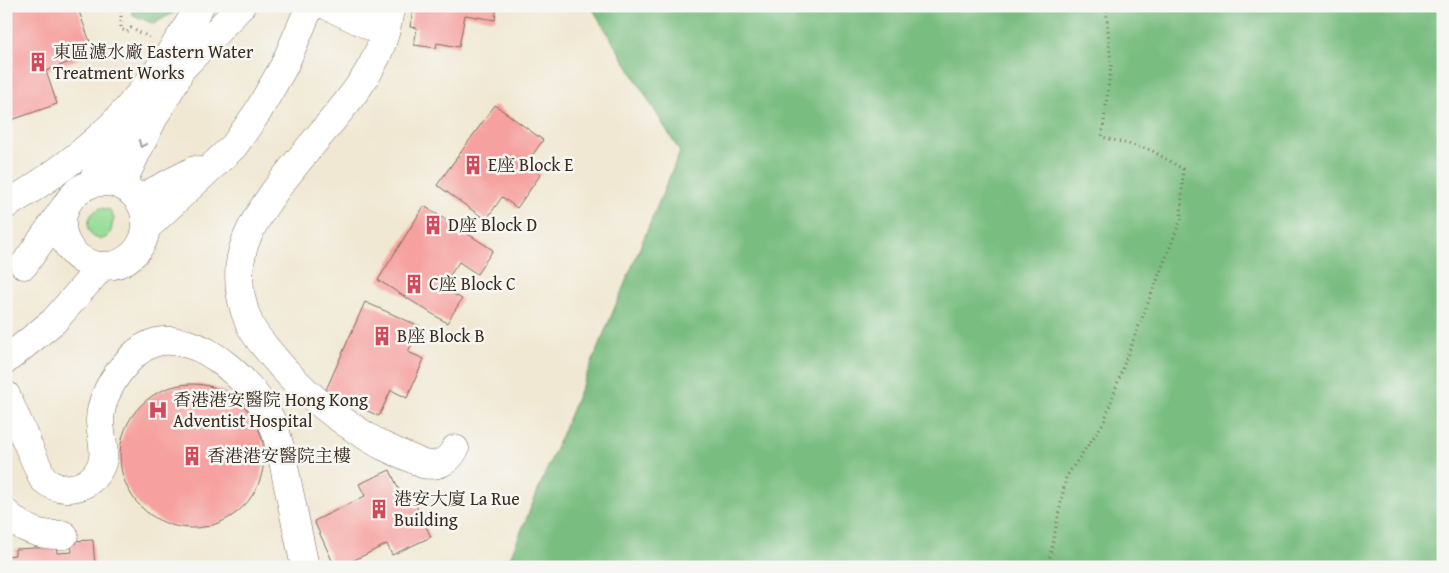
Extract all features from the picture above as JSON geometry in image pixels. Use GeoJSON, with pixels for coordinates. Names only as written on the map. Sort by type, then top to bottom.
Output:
{"type":"FeatureCollection","features":[{"type":"Feature","properties":{"kind":"main road"},"geometry":{"type":"LineString","coordinates":[[6,205],[30,191],[89,146],[115,122],[175,48],[200,6]]}},
{"type":"Feature","properties":{"kind":"main road"},"geometry":{"type":"LineString","coordinates":[[90,184],[129,123],[241,6]]}},
{"type":"Feature","properties":{"kind":"main road"},"geometry":{"type":"LineString","coordinates":[[146,228],[234,146],[257,113],[284,66],[310,6]]}},
{"type":"Feature","properties":{"kind":"main road"},"geometry":{"type":"LineString","coordinates":[[328,6],[385,33]]}},
{"type":"Feature","properties":{"kind":"main road"},"geometry":{"type":"LineString","coordinates":[[390,6],[378,56],[360,88],[281,183],[249,232],[240,264],[240,296],[257,337],[294,380],[324,407],[353,428],[383,446],[423,464],[430,465],[443,462],[451,457],[456,450]]}},
{"type":"Feature","properties":{"kind":"main road"},"geometry":{"type":"LineString","coordinates":[[130,192],[154,118],[181,70]]}},
{"type":"Feature","properties":{"kind":"main road"},"geometry":{"type":"LineString","coordinates":[[130,192],[175,181],[234,146]]}},
{"type":"Feature","properties":{"kind":"main road"},"geometry":{"type":"LineString","coordinates":[[110,182],[130,192],[144,208],[146,218],[144,239],[132,257],[117,264],[83,257],[15,269],[68,202],[78,191],[90,184],[110,182]]}},
{"type":"Feature","properties":{"kind":"main road"},"geometry":{"type":"LineString","coordinates":[[68,202],[62,223],[64,235],[83,257]]}},
{"type":"Feature","properties":{"kind":"main road"},"geometry":{"type":"LineString","coordinates":[[6,360],[54,322],[67,302],[83,257]]}},
{"type":"Feature","properties":{"kind":"main road"},"geometry":{"type":"LineString","coordinates":[[6,394],[43,479],[50,485],[68,489],[88,482],[102,464],[105,454],[101,431],[102,405],[115,376],[129,360],[144,346],[161,341],[183,343],[195,346],[209,353],[238,375],[263,406],[272,422],[282,457],[305,567]]}},
{"type":"Feature","properties":{"kind":"main road"},"geometry":{"type":"LineString","coordinates":[[6,513],[16,523],[27,529],[51,536],[64,535]]}},
{"type":"Feature","properties":{"kind":"path"},"geometry":{"type":"LineString","coordinates":[[121,6],[121,29],[127,32],[131,28],[149,37],[154,44]]}},
{"type":"Feature","properties":{"kind":"path"},"geometry":{"type":"LineString","coordinates":[[1048,567],[1066,478],[1104,422],[1127,356],[1181,219],[1183,169],[1151,150],[1102,137],[1111,66],[1106,6]]}},
{"type":"Feature","properties":{"kind":"green space"},"geometry":{"type":"Polygon","coordinates":[[[130,6],[178,6],[176,11],[154,24],[133,15],[130,6]]]}},
{"type":"Feature","properties":{"kind":"green space"},"geometry":{"type":"Polygon","coordinates":[[[591,6],[1443,6],[1443,567],[506,567],[680,152],[591,6]]]}},
{"type":"Feature","properties":{"kind":"green space"},"geometry":{"type":"Polygon","coordinates":[[[101,208],[110,210],[114,218],[110,234],[98,239],[93,236],[88,225],[89,218],[101,208]]]}},
{"type":"Feature","properties":{"kind":"building","name":"東區濾水廠 Eastern Water Treatment Works"},"geometry":{"type":"Polygon","coordinates":[[[6,6],[77,6],[94,53],[46,71],[57,104],[6,122],[6,6]]]}},
{"type":"Feature","properties":{"kind":"building"},"geometry":{"type":"Polygon","coordinates":[[[414,6],[497,6],[495,20],[465,15],[459,47],[437,43],[436,48],[414,45],[417,28],[410,27],[414,6]]]}},
{"type":"Feature","properties":{"kind":"building"},"geometry":{"type":"Polygon","coordinates":[[[495,105],[543,140],[527,163],[541,174],[517,208],[502,197],[486,220],[437,185],[495,105]]]}},
{"type":"Feature","properties":{"kind":"building"},"geometry":{"type":"Polygon","coordinates":[[[424,206],[493,250],[477,274],[459,262],[442,287],[462,299],[447,323],[378,280],[424,206]]]}},
{"type":"Feature","properties":{"kind":"building"},"geometry":{"type":"Polygon","coordinates":[[[365,302],[419,326],[408,352],[424,359],[407,398],[391,390],[379,416],[325,392],[365,302]]]}},
{"type":"Feature","properties":{"kind":"building","name":"香港港安醫院主樓"},"geometry":{"type":"Polygon","coordinates":[[[192,384],[220,389],[243,405],[259,428],[264,456],[259,484],[243,507],[220,523],[192,528],[164,523],[141,507],[125,484],[120,456],[125,428],[141,405],[164,389],[192,384]]]}},
{"type":"Feature","properties":{"kind":"building","name":"港安大廈 La Rue Building"},"geometry":{"type":"Polygon","coordinates":[[[390,470],[402,497],[410,493],[431,537],[392,555],[387,544],[340,567],[335,567],[314,521],[365,496],[359,484],[390,470]]]}},
{"type":"Feature","properties":{"kind":"building"},"geometry":{"type":"Polygon","coordinates":[[[93,540],[95,567],[6,567],[6,556],[15,555],[15,549],[56,547],[57,553],[72,552],[71,541],[93,540]]]}},
{"type":"Feature","properties":{"kind":"place","name":"東區濾水廠 Eastern Water Treatment Works"},"geometry":{"type":"Point","coordinates":[38,62]}},
{"type":"Feature","properties":{"kind":"place","name":"E座 Block E"},"geometry":{"type":"Point","coordinates":[473,165]}},
{"type":"Feature","properties":{"kind":"place","name":"D座 Block D"},"geometry":{"type":"Point","coordinates":[433,225]}},
{"type":"Feature","properties":{"kind":"place","name":"C座 Block C"},"geometry":{"type":"Point","coordinates":[414,284]}},
{"type":"Feature","properties":{"kind":"place","name":"B座 Block B"},"geometry":{"type":"Point","coordinates":[382,336]}},
{"type":"Feature","properties":{"kind":"place","name":"香港港安醫院 Hong Kong Adventist Hospital"},"geometry":{"type":"Point","coordinates":[158,410]}},
{"type":"Feature","properties":{"kind":"place","name":"香港港安醫院主樓"},"geometry":{"type":"Point","coordinates":[192,456]}},
{"type":"Feature","properties":{"kind":"place","name":"港安大廈 La Rue Building"},"geometry":{"type":"Point","coordinates":[379,509]}}]}
